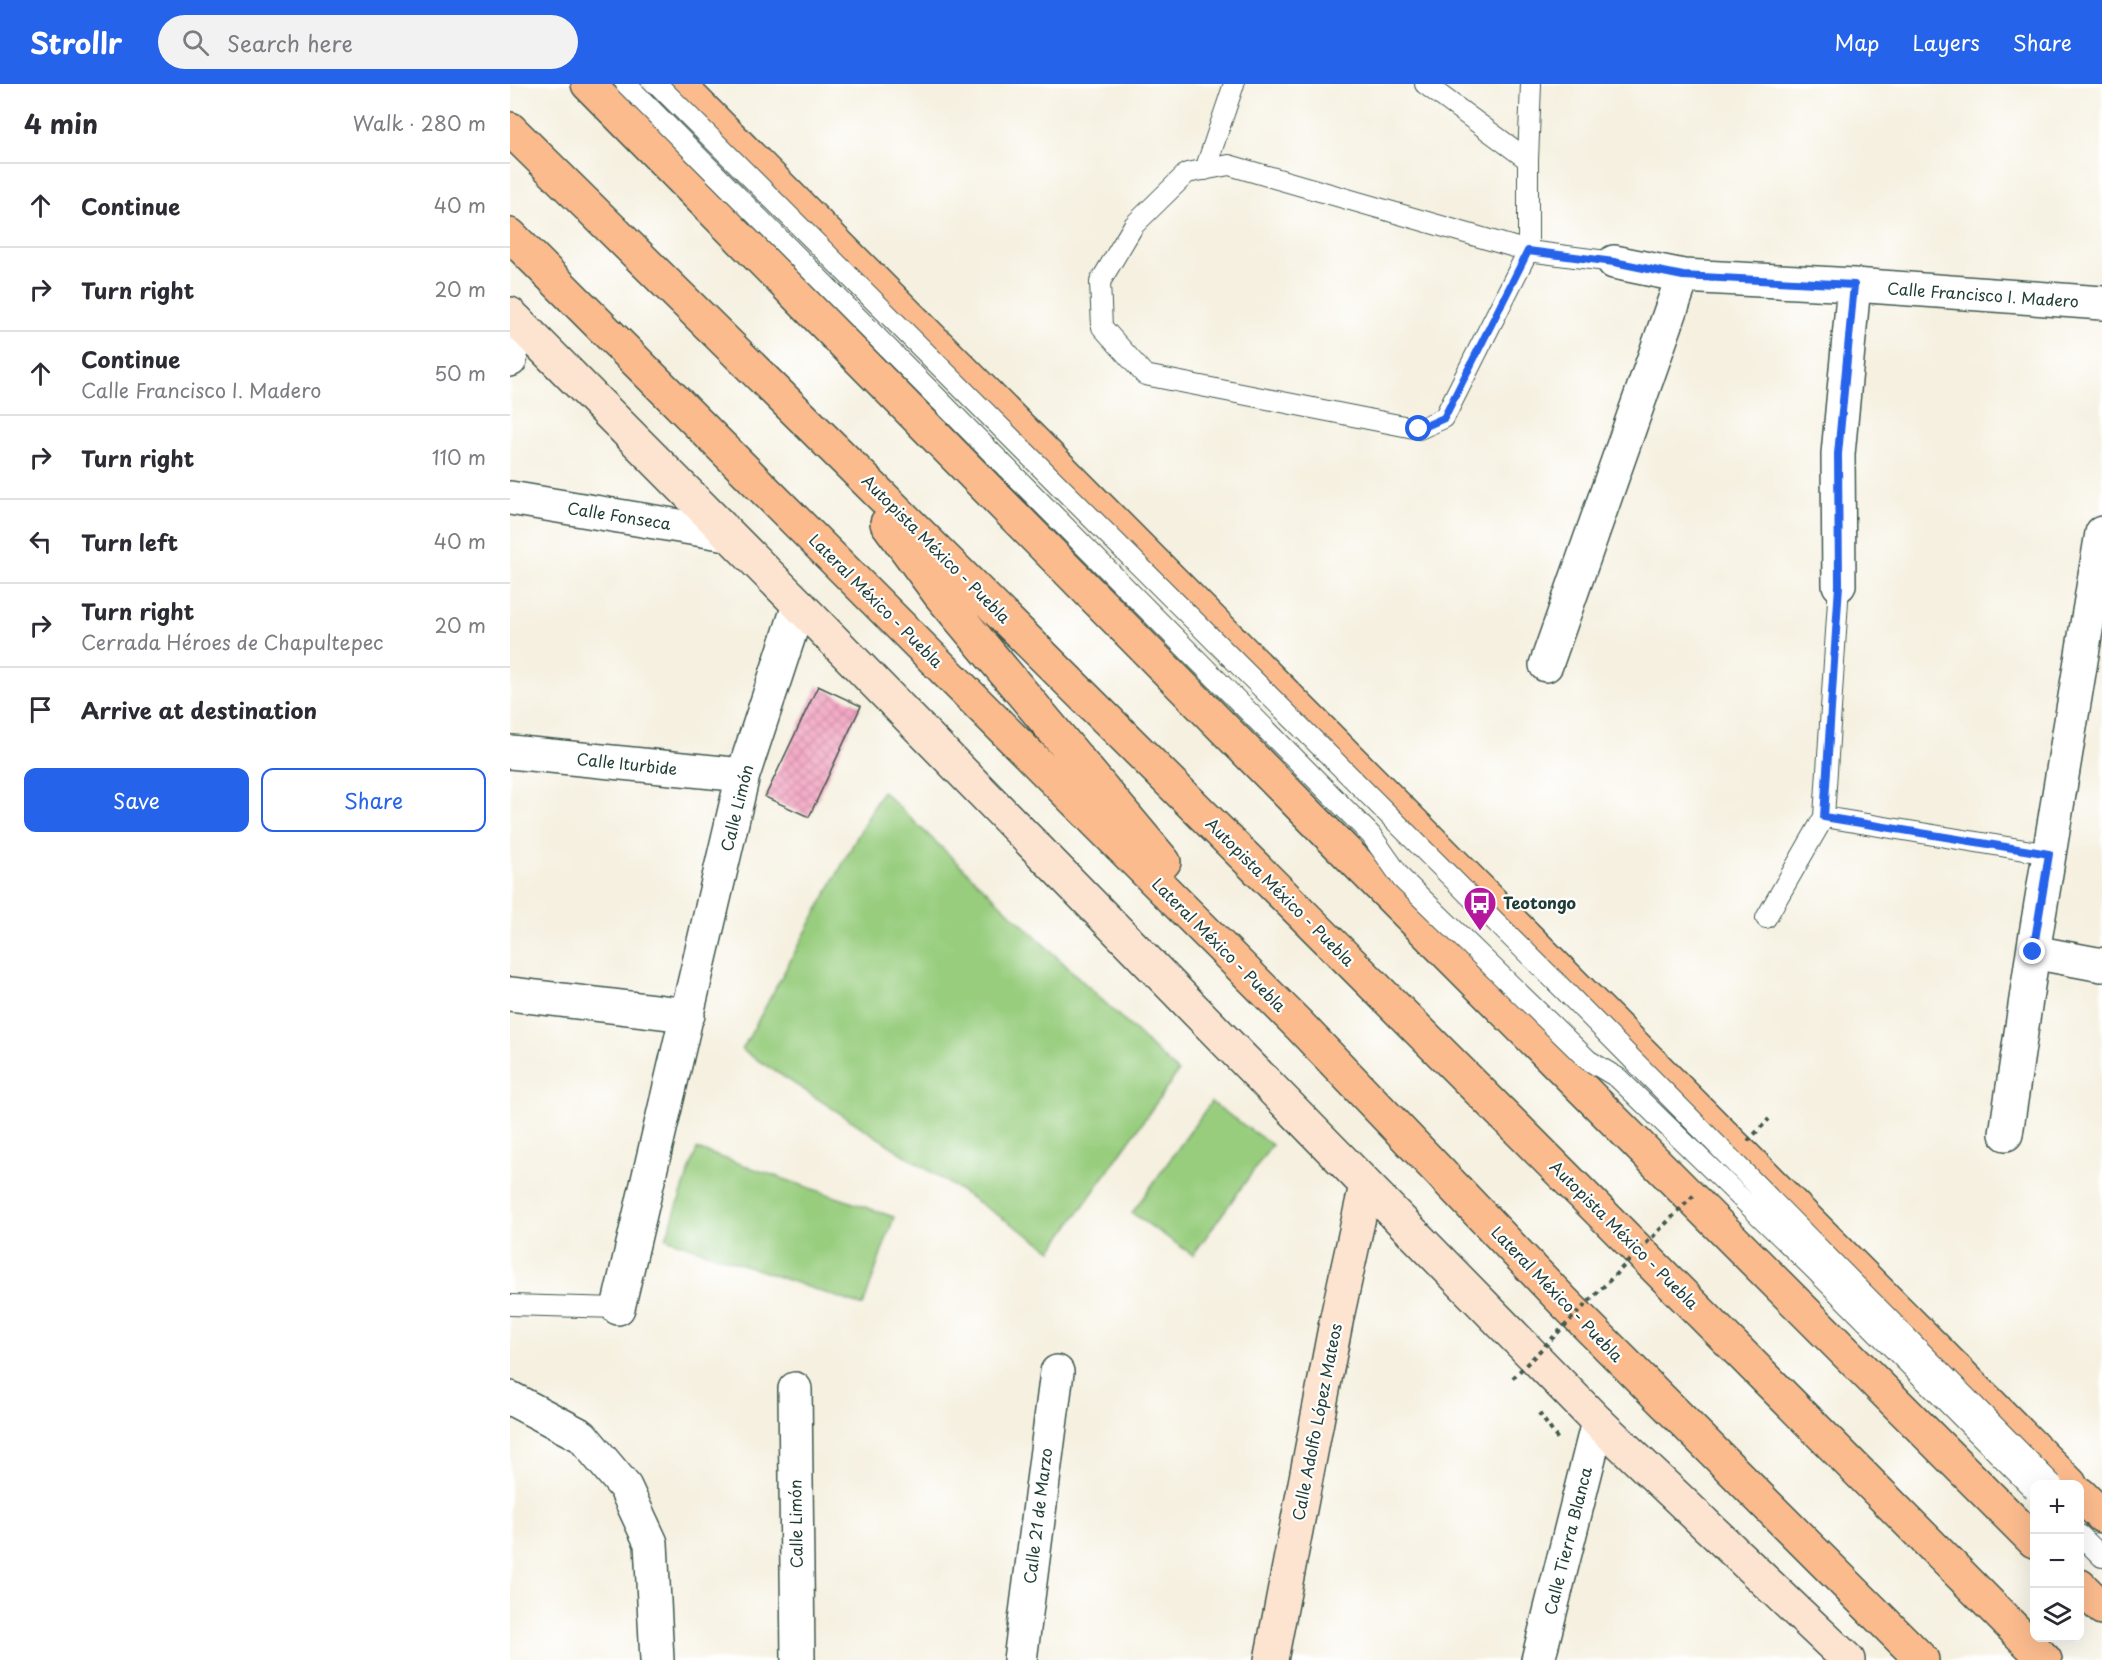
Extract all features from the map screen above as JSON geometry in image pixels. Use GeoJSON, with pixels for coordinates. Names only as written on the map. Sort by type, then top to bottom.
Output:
{"type":"FeatureCollection","features":[{"type":"Feature","properties":{"kind":"highway"},"geometry":{"type":"LineString","coordinates":[[588,84],[1328,834],[2030,1537]]}},
{"type":"Feature","properties":{"kind":"highway"},"geometry":{"type":"LineString","coordinates":[[678,84],[2065,1480]]}},
{"type":"Feature","properties":{"kind":"highway","name":"Autopista México - Puebla"},"geometry":{"type":"LineString","coordinates":[[510,129],[1650,1260],[2045,1660]]}},
{"type":"Feature","properties":{"kind":"highway","name":"Lateral México - Puebla"},"geometry":{"type":"LineString","coordinates":[[510,235],[1300,1026],[1563,1301],[1922,1660]]}},
{"type":"Feature","properties":{"kind":"highway"},"geometry":{"type":"LineString","coordinates":[[826,440],[940,595],[1300,1026]]}},
{"type":"Feature","properties":{"kind":"highway"},"geometry":{"type":"LineString","coordinates":[[2084,1499],[2102,1516]]}},
{"type":"Feature","properties":{"kind":"highway"},"geometry":{"type":"LineString","coordinates":[[2081,1588],[2102,1608]]}},
{"type":"Feature","properties":{"kind":"street","name":"Calle Francisco I. Madero"},"geometry":{"type":"LineString","coordinates":[[1614,262],[1683,276],[1854,285],[2102,303]]}},
{"type":"Feature","properties":{"kind":"street"},"geometry":{"type":"LineString","coordinates":[[1546,665],[1683,276]]}},
{"type":"Feature","properties":{"kind":"street"},"geometry":{"type":"LineString","coordinates":[[1839,585],[1838,454],[1854,285]]}},
{"type":"Feature","properties":{"kind":"street"},"geometry":{"type":"LineString","coordinates":[[510,360],[513,317]]}},
{"type":"Feature","properties":{"kind":"street"},"geometry":{"type":"LineString","coordinates":[[513,317],[799,605],[1598,1422],[1848,1660]]}},
{"type":"Feature","properties":{"kind":"street","name":"Calle Fonseca"},"geometry":{"type":"LineString","coordinates":[[510,498],[728,534]]}},
{"type":"Feature","properties":{"kind":"street"},"geometry":{"type":"LineString","coordinates":[[2007,1134],[2033,952],[2098,574],[2102,533]]}},
{"type":"Feature","properties":{"kind":"street","name":"Calle Limón"},"geometry":{"type":"LineString","coordinates":[[618,1308],[743,775],[799,605]]}},
{"type":"Feature","properties":{"kind":"street","name":"Calle Iturbide"},"geometry":{"type":"LineString","coordinates":[[510,752],[743,775]]}},
{"type":"Feature","properties":{"kind":"street"},"geometry":{"type":"LineString","coordinates":[[2033,952],[2102,965]]}},
{"type":"Feature","properties":{"kind":"street"},"geometry":{"type":"LineString","coordinates":[[510,994],[688,1015]]}},
{"type":"Feature","properties":{"kind":"street","name":"Calle Adolfo López Mateos"},"geometry":{"type":"LineString","coordinates":[[1271,1660],[1337,1317],[1366,1185]]}},
{"type":"Feature","properties":{"kind":"street","name":"Calle 21 de Marzo"},"geometry":{"type":"LineString","coordinates":[[1020,1660],[1057,1372]]}},
{"type":"Feature","properties":{"kind":"street","name":"Calle Limón"},"geometry":{"type":"LineString","coordinates":[[795,1389],[798,1660]]}},
{"type":"Feature","properties":{"kind":"street"},"geometry":{"type":"LineString","coordinates":[[510,1398],[582,1436],[625,1487],[651,1542],[657,1660]]}},
{"type":"Feature","properties":{"kind":"street","name":"Calle Tierra Blanca"},"geometry":{"type":"LineString","coordinates":[[1538,1660],[1598,1422]]}},
{"type":"Feature","properties":{"kind":"lane"},"geometry":{"type":"LineString","coordinates":[[626,84],[1371,835],[1402,879],[1588,1060],[1618,1078],[1816,1271],[2030,1486]]}},
{"type":"Feature","properties":{"kind":"lane"},"geometry":{"type":"LineString","coordinates":[[657,84],[1572,998],[2047,1480]]}},
{"type":"Feature","properties":{"kind":"lane"},"geometry":{"type":"LineString","coordinates":[[1205,170],[1234,84]]}},
{"type":"Feature","properties":{"kind":"lane"},"geometry":{"type":"LineString","coordinates":[[1425,84],[1528,160]]}},
{"type":"Feature","properties":{"kind":"lane"},"geometry":{"type":"LineString","coordinates":[[1531,84],[1528,251],[1444,418],[1419,429],[1145,375],[1102,327],[1100,282],[1134,225],[1187,173],[1229,165],[1528,251],[1614,262]]}},
{"type":"Feature","properties":{"kind":"lane"},"geometry":{"type":"LineString","coordinates":[[1766,918],[1824,817],[1839,585]]}},
{"type":"Feature","properties":{"kind":"lane"},"geometry":{"type":"LineString","coordinates":[[1824,817],[2049,854]]}},
{"type":"Feature","properties":{"kind":"lane","name":"Calle Limón"},"geometry":{"type":"LineString","coordinates":[[510,1305],[618,1308]]}},
{"type":"Feature","properties":{"kind":"lane"},"geometry":{"type":"LineString","coordinates":[[2084,1517],[2102,1535]]}},
{"type":"Feature","properties":{"kind":"lane"},"geometry":{"type":"LineString","coordinates":[[2084,1540],[2102,1557]]}},
{"type":"Feature","properties":{"kind":"path"},"geometry":{"type":"LineString","coordinates":[[1745,1144],[1769,1119]]}},
{"type":"Feature","properties":{"kind":"path"},"geometry":{"type":"LineString","coordinates":[[1519,1386],[1513,1377],[1703,1186]]}},
{"type":"Feature","properties":{"kind":"path"},"geometry":{"type":"LineString","coordinates":[[1532,1404],[1584,1476]]}},
{"type":"Feature","properties":{"kind":"green space"},"geometry":{"type":"Polygon","coordinates":[[[882,791],[1178,1072],[1052,1250],[742,1050],[882,791]]]}},
{"type":"Feature","properties":{"kind":"green space"},"geometry":{"type":"Polygon","coordinates":[[[1211,1102],[1272,1145],[1193,1255],[1132,1213],[1211,1102]]]}},
{"type":"Feature","properties":{"kind":"green space"},"geometry":{"type":"Polygon","coordinates":[[[697,1149],[894,1217],[863,1306],[666,1238],[697,1149]]]}},
{"type":"Feature","properties":{"kind":"building"},"geometry":{"type":"Polygon","coordinates":[[[818,686],[861,706],[809,817],[765,797],[818,686]]]}},
{"type":"Feature","properties":{"kind":"place","name":"Teotongo"},"geometry":{"type":"Point","coordinates":[1480,932]}},
{"type":"Feature","properties":{"kind":"route"},"geometry":{"type":"LineString","coordinates":[[1419,429],[1444,418],[1528,251],[1614,262],[1683,276],[1854,285],[1838,454],[1839,585],[1824,817],[2049,854],[2033,952]]}}]}
